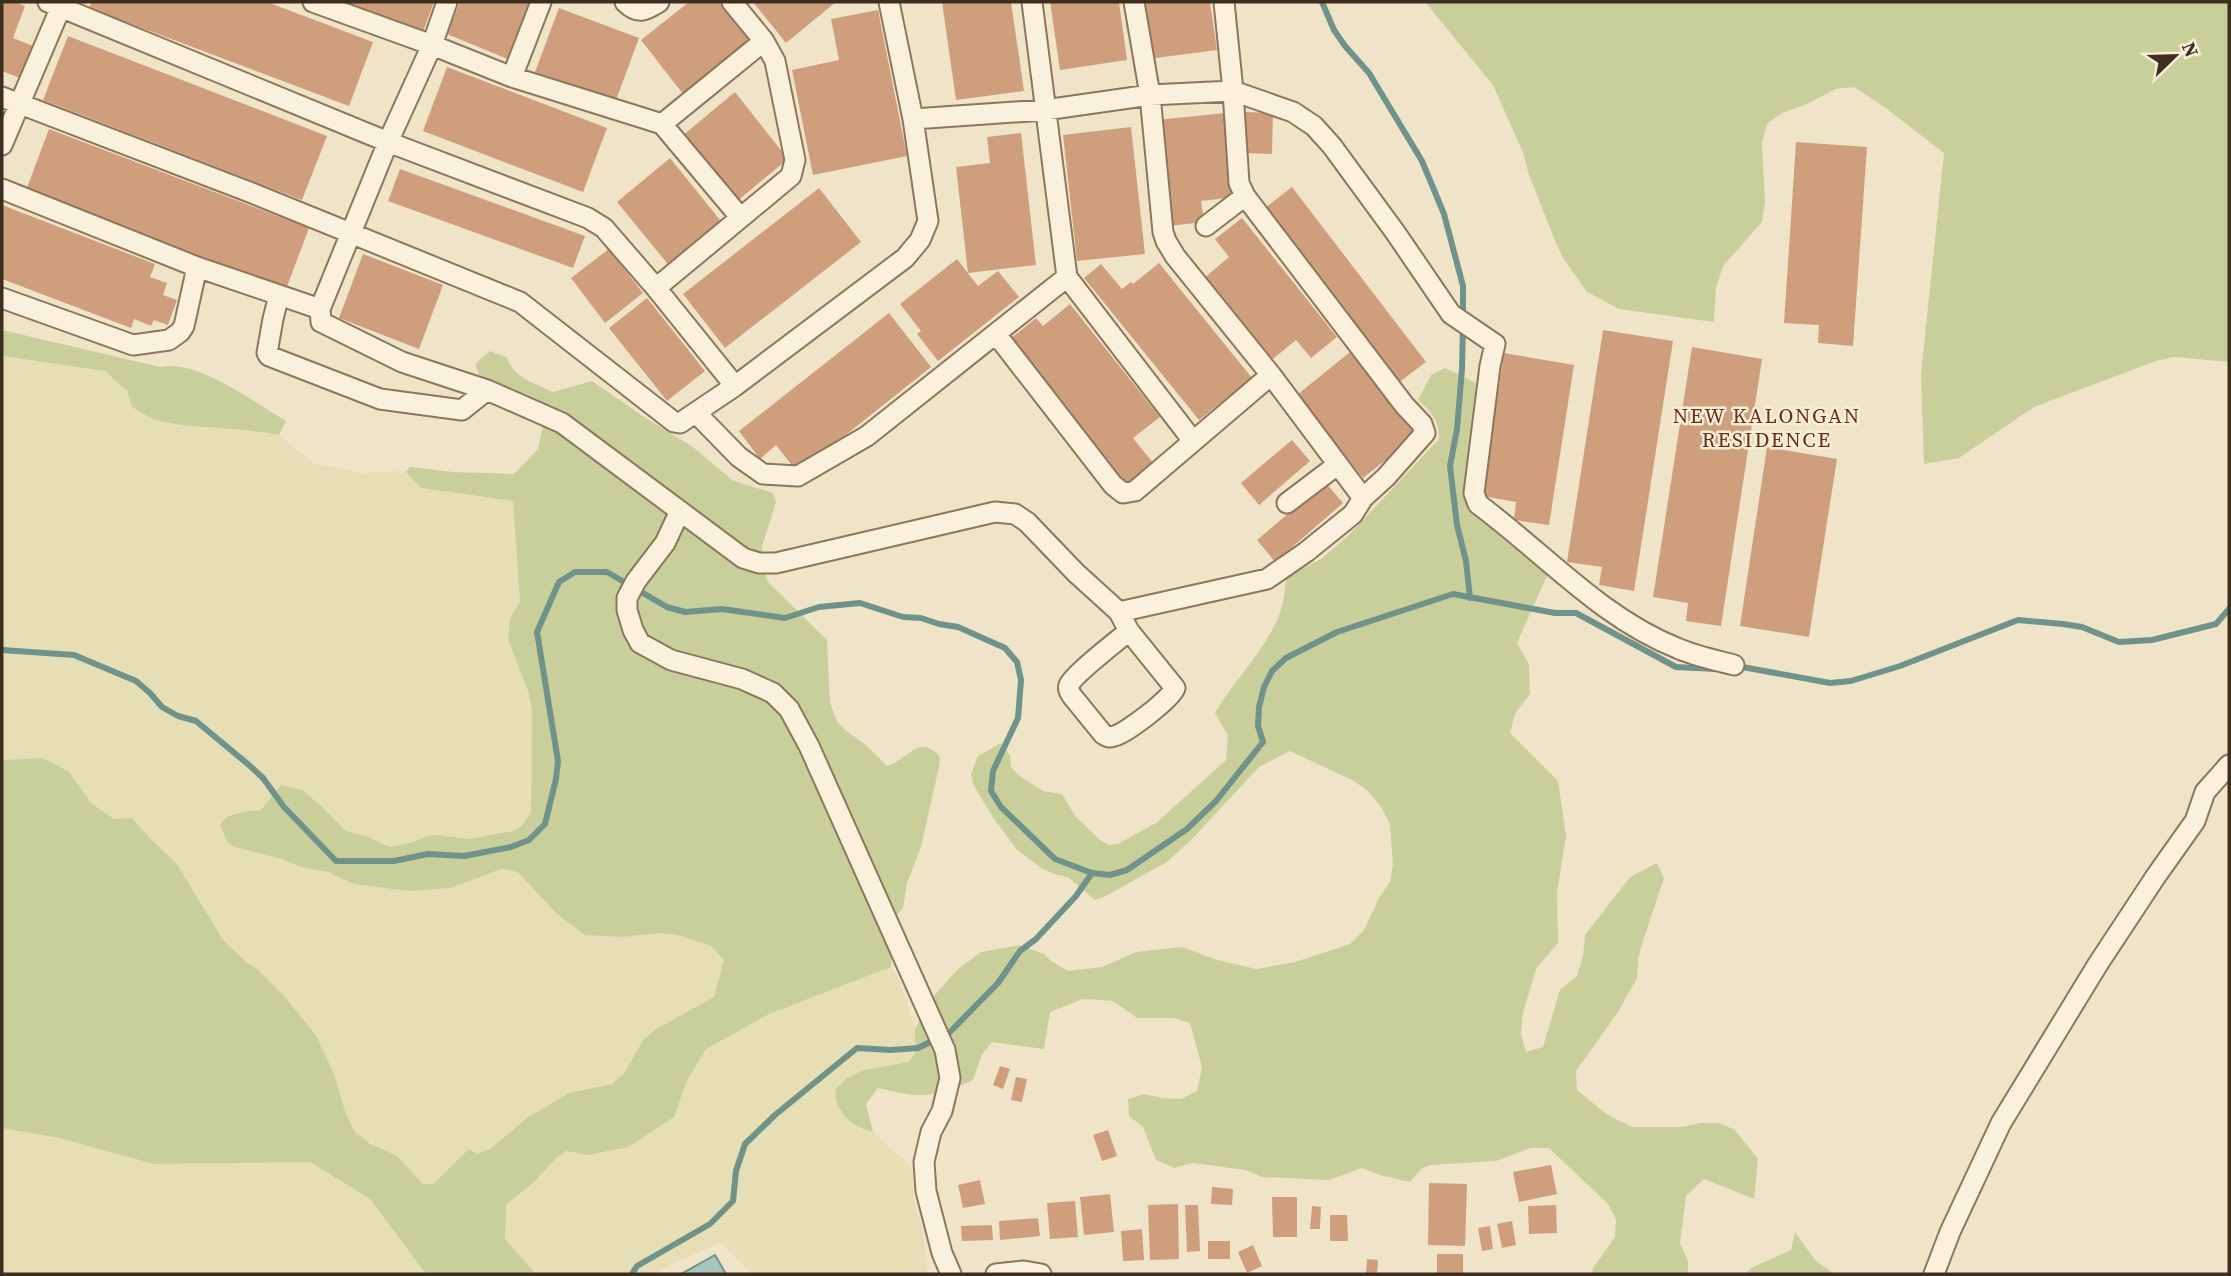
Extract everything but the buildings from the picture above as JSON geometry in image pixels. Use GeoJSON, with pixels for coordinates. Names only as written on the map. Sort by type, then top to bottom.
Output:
{"type":"FeatureCollection","features":[{"type":"Feature","properties":{"kind":"street"},"geometry":{"type":"LineString","coordinates":[[313,2],[512,77],[662,124],[740,217]]}},
{"type":"Feature","properties":{"kind":"street"},"geometry":{"type":"LineString","coordinates":[[447,2],[432,45],[388,142],[320,309],[321,322],[390,356],[486,390],[562,423],[743,558],[759,564],[776,563],[995,512],[1015,514],[1027,522],[1076,573],[1119,612],[1129,631],[1175,688],[1167,700],[1119,734],[1108,737],[1072,696],[1069,685],[1129,631]]}},
{"type":"Feature","properties":{"kind":"street"},"geometry":{"type":"LineString","coordinates":[[512,77],[541,2]]}},
{"type":"Feature","properties":{"kind":"street"},"geometry":{"type":"LineString","coordinates":[[625,2],[639,12],[659,2]]}},
{"type":"Feature","properties":{"kind":"street"},"geometry":{"type":"LineString","coordinates":[[656,288],[791,176],[794,168],[775,61],[764,41],[732,2]]}},
{"type":"Feature","properties":{"kind":"street"},"geometry":{"type":"LineString","coordinates":[[10,101],[251,193],[520,302],[674,422],[680,423],[735,386],[905,258],[920,240],[928,221],[913,119],[889,2]]}},
{"type":"Feature","properties":{"kind":"street"},"geometry":{"type":"LineString","coordinates":[[1032,2],[1067,277],[1193,442]]}},
{"type":"Feature","properties":{"kind":"street"},"geometry":{"type":"LineString","coordinates":[[1134,2],[1150,95],[1166,242],[1271,375],[1363,498]]}},
{"type":"Feature","properties":{"kind":"street"},"geometry":{"type":"LineString","coordinates":[[1119,612],[1267,579],[1353,514],[1363,498],[1425,433],[1422,424],[1405,406],[1245,197],[1239,183],[1224,2]]}},
{"type":"Feature","properties":{"kind":"street"},"geometry":{"type":"LineString","coordinates":[[2,145],[10,101],[58,4],[388,142],[588,218],[604,228],[735,386]]}},
{"type":"Feature","properties":{"kind":"street"},"geometry":{"type":"LineString","coordinates":[[662,124],[764,41]]}},
{"type":"Feature","properties":{"kind":"street"},"geometry":{"type":"LineString","coordinates":[[913,119],[1045,110],[1150,95],[1233,90],[1293,112],[1314,126],[1332,146],[1451,314],[1495,344],[1474,493],[1478,504],[1589,595],[1637,628],[1677,648],[1734,665]]}},
{"type":"Feature","properties":{"kind":"street"},"geometry":{"type":"LineString","coordinates":[[2,189],[197,267],[320,309]]}},
{"type":"Feature","properties":{"kind":"street"},"geometry":{"type":"LineString","coordinates":[[1206,226],[1245,197]]}},
{"type":"Feature","properties":{"kind":"street"},"geometry":{"type":"LineString","coordinates":[[2,298],[133,345],[169,340],[184,326],[197,267]]}},
{"type":"Feature","properties":{"kind":"street"},"geometry":{"type":"LineString","coordinates":[[696,413],[739,457],[763,474],[798,476],[867,436],[1067,277]]}},
{"type":"Feature","properties":{"kind":"street"},"geometry":{"type":"LineString","coordinates":[[279,295],[267,353],[269,356],[380,399],[404,403],[462,410],[486,390]]}},
{"type":"Feature","properties":{"kind":"street"},"geometry":{"type":"LineString","coordinates":[[996,334],[1122,493],[1135,491],[1271,375]]}},
{"type":"Feature","properties":{"kind":"street"},"geometry":{"type":"LineString","coordinates":[[1287,503],[1337,465]]}},
{"type":"Feature","properties":{"kind":"street"},"geometry":{"type":"LineString","coordinates":[[680,511],[665,543],[631,590],[627,610],[633,630],[640,643],[671,660],[742,679],[773,693],[789,709],[809,746],[945,1050],[950,1078],[942,1111],[931,1132],[924,1162],[926,1191],[942,1253],[951,1274]]}},
{"type":"Feature","properties":{"kind":"street"},"geometry":{"type":"LineString","coordinates":[[1934,1274],[1950,1232],[2001,1123],[2098,964],[2195,821],[2205,792],[2229,765]]}},
{"type":"Feature","properties":{"kind":"street"},"geometry":{"type":"LineString","coordinates":[[996,1274],[1024,1271],[1041,1274]]}},
{"type":"Feature","properties":{"kind":"shaded area"},"geometry":{"type":"Polygon","coordinates":[[[2,356],[105,371],[127,391],[132,407],[166,423],[279,435],[313,463],[361,473],[402,471],[422,488],[513,501],[520,602],[510,618],[508,639],[532,709],[531,813],[522,825],[513,831],[469,839],[437,835],[390,847],[366,836],[346,831],[302,790],[261,810],[234,813],[235,847],[282,859],[300,867],[328,872],[353,884],[409,891],[451,888],[501,869],[519,872],[556,913],[622,937],[660,933],[678,935],[711,946],[724,960],[714,997],[658,1028],[643,1040],[625,1072],[612,1084],[569,1093],[527,1118],[490,1149],[477,1154],[469,1150],[433,1184],[423,1184],[397,1156],[360,1137],[354,1131],[345,1111],[334,1074],[317,1037],[256,968],[247,964],[223,940],[177,864],[140,825],[114,819],[91,803],[67,771],[43,758],[2,760],[2,356]]]}},
{"type":"Feature","properties":{"kind":"shaded area"},"geometry":{"type":"Polygon","coordinates":[[[891,967],[899,980],[915,1029],[915,1053],[909,1062],[864,1070],[839,1110],[861,1130],[873,1132],[910,1166],[928,1274],[752,1274],[721,1242],[655,1274],[536,1274],[505,1239],[506,1205],[533,1183],[556,1158],[566,1151],[588,1155],[674,1117],[687,1081],[706,1049],[769,1014],[891,967]]]}},
{"type":"Feature","properties":{"kind":"shaded area"},"geometry":{"type":"Polygon","coordinates":[[[2,1128],[59,1138],[154,1164],[310,1162],[370,1199],[426,1274],[2,1274],[2,1128]]]}},
{"type":"Feature","properties":{"kind":"green space"},"geometry":{"type":"Polygon","coordinates":[[[1425,2],[2229,2],[2229,362],[2174,357],[2156,361],[2034,407],[1959,458],[1924,464],[1921,374],[1944,153],[1854,87],[1836,89],[1782,113],[1767,124],[1762,143],[1765,202],[1762,222],[1723,266],[1716,287],[1714,322],[1619,309],[1587,292],[1563,258],[1528,172],[1524,155],[1493,85],[1425,2]]]}},
{"type":"Feature","properties":{"kind":"green space"},"geometry":{"type":"Polygon","coordinates":[[[2,330],[160,367],[191,369],[225,384],[286,421],[279,435],[158,421],[132,407],[127,391],[105,371],[2,356],[2,330]]]}},
{"type":"Feature","properties":{"kind":"green space"},"geometry":{"type":"Polygon","coordinates":[[[490,351],[507,357],[519,375],[553,392],[592,381],[693,447],[732,480],[773,493],[776,502],[762,547],[767,581],[827,640],[830,703],[837,721],[887,766],[920,747],[933,750],[940,757],[921,847],[907,883],[903,908],[895,917],[891,967],[769,1014],[706,1049],[687,1081],[674,1117],[628,1147],[588,1155],[566,1151],[556,1158],[533,1183],[506,1205],[505,1239],[536,1274],[426,1274],[370,1199],[310,1162],[154,1164],[59,1138],[2,1128],[2,760],[43,758],[68,771],[91,803],[114,819],[132,818],[177,864],[223,940],[286,998],[317,1037],[334,1074],[354,1131],[369,1143],[397,1156],[423,1184],[433,1184],[469,1149],[477,1154],[490,1149],[527,1118],[569,1093],[612,1084],[625,1072],[643,1040],[658,1028],[714,997],[724,960],[711,946],[678,935],[660,933],[622,937],[585,935],[556,913],[518,872],[501,869],[451,888],[409,891],[353,884],[328,872],[300,867],[282,859],[235,847],[227,842],[220,825],[233,815],[261,810],[281,785],[302,790],[346,831],[366,836],[390,847],[428,836],[469,839],[513,831],[522,825],[531,813],[532,709],[508,639],[510,618],[520,602],[513,501],[421,488],[406,472],[410,467],[453,472],[514,474],[538,449],[543,426],[512,392],[479,375],[475,364],[490,351]]]}},
{"type":"Feature","properties":{"kind":"green space"},"geometry":{"type":"Polygon","coordinates":[[[1445,368],[1476,383],[1464,499],[1476,510],[1498,512],[1539,540],[1555,558],[1517,643],[1529,664],[1530,694],[1515,714],[1510,733],[1558,781],[1566,836],[1557,893],[1558,943],[1536,969],[1523,1013],[1521,1034],[1526,1052],[1543,1047],[1560,990],[1577,976],[1585,935],[1630,877],[1657,863],[1664,878],[1638,959],[1637,978],[1618,1012],[1576,1071],[1577,1090],[1606,1114],[1632,1127],[1681,1127],[1719,1123],[1735,1130],[1758,1159],[1754,1199],[1704,1179],[1686,1196],[1680,1243],[1688,1261],[1688,1274],[1592,1274],[1593,1268],[1615,1237],[1616,1219],[1608,1204],[1549,1148],[1531,1148],[1496,1161],[1431,1165],[1422,1168],[1410,1182],[1362,1168],[1329,1180],[1262,1177],[1245,1170],[1193,1163],[1174,1168],[1156,1160],[1143,1127],[1129,1116],[1128,1099],[1144,1094],[1181,1099],[1197,1091],[1202,1067],[1190,1023],[1173,1018],[1137,1018],[1113,1001],[1083,999],[1050,1012],[1044,1049],[992,1042],[982,1054],[973,1080],[947,1091],[916,1095],[878,1088],[866,1104],[873,1132],[858,1127],[841,1111],[835,1090],[847,1078],[864,1070],[909,1062],[915,1053],[915,1029],[932,998],[958,969],[981,952],[1019,945],[1044,954],[1068,971],[1102,967],[1136,952],[1182,947],[1217,960],[1256,969],[1295,962],[1350,944],[1364,930],[1390,882],[1393,864],[1390,825],[1382,808],[1369,792],[1354,781],[1290,751],[1259,767],[1167,862],[1095,900],[1069,878],[1043,869],[1017,850],[994,819],[973,784],[971,774],[978,756],[1001,743],[1010,755],[1011,767],[1018,775],[1043,791],[1062,794],[1076,817],[1109,845],[1118,844],[1156,823],[1226,760],[1228,735],[1215,713],[1275,624],[1282,606],[1286,577],[1321,559],[1347,537],[1439,439],[1434,417],[1418,400],[1431,375],[1445,368]]]}},
{"type":"Feature","properties":{"kind":"green space"},"geometry":{"type":"Polygon","coordinates":[[[1795,1232],[1815,1260],[1834,1274],[1745,1274],[1751,1268],[1791,1250],[1795,1232]]]}},
{"type":"Feature","properties":{"kind":"water"},"geometry":{"type":"Polygon","coordinates":[[[715,1255],[726,1274],[681,1274],[715,1255]]]}},
{"type":"Feature","properties":{"kind":"waterway"},"geometry":{"type":"LineString","coordinates":[[1322,2],[1334,30],[1369,73],[1422,161],[1444,214],[1463,286],[1463,317]]}},
{"type":"Feature","properties":{"kind":"waterway"},"geometry":{"type":"LineString","coordinates":[[1463,328],[1457,429],[1450,466],[1470,598]]}},
{"type":"Feature","properties":{"kind":"waterway"},"geometry":{"type":"LineString","coordinates":[[2,650],[74,655],[136,681],[162,707],[178,716],[196,721],[249,765],[263,778],[284,807],[336,861],[394,861],[428,854],[464,856],[511,847],[529,840],[545,824],[558,761],[537,632],[559,582],[575,572],[607,572],[667,607],[685,612],[722,609],[785,618],[819,607],[860,603],[903,617],[921,618],[958,627],[1005,648],[1017,662],[1021,680],[1018,718],[993,771],[991,791],[1001,807],[1055,859],[1092,873],[1110,875],[1127,870],[1187,829],[1216,801],[1263,742],[1258,726],[1259,707],[1272,671],[1286,658],[1337,632],[1453,594],[1555,613],[1576,613],[1676,667],[1716,669]]}},
{"type":"Feature","properties":{"kind":"waterway"},"geometry":{"type":"LineString","coordinates":[[1737,666],[1830,683],[1851,681],[1900,666],[2018,620],[2082,627],[2119,642],[2152,640],[2216,624],[2229,609]]}},
{"type":"Feature","properties":{"kind":"waterway"},"geometry":{"type":"LineString","coordinates":[[632,1274],[637,1266],[710,1224],[733,1201],[736,1171],[745,1144],[775,1115],[857,1048],[918,1048],[950,1032],[998,983],[1020,951],[1036,939],[1076,896],[1092,873]]}},
{"type":"Feature","properties":{"kind":"district","name":"NEW KALONGAN RESIDENCE"},"geometry":{"type":"Point","coordinates":[1767,427]}}]}
